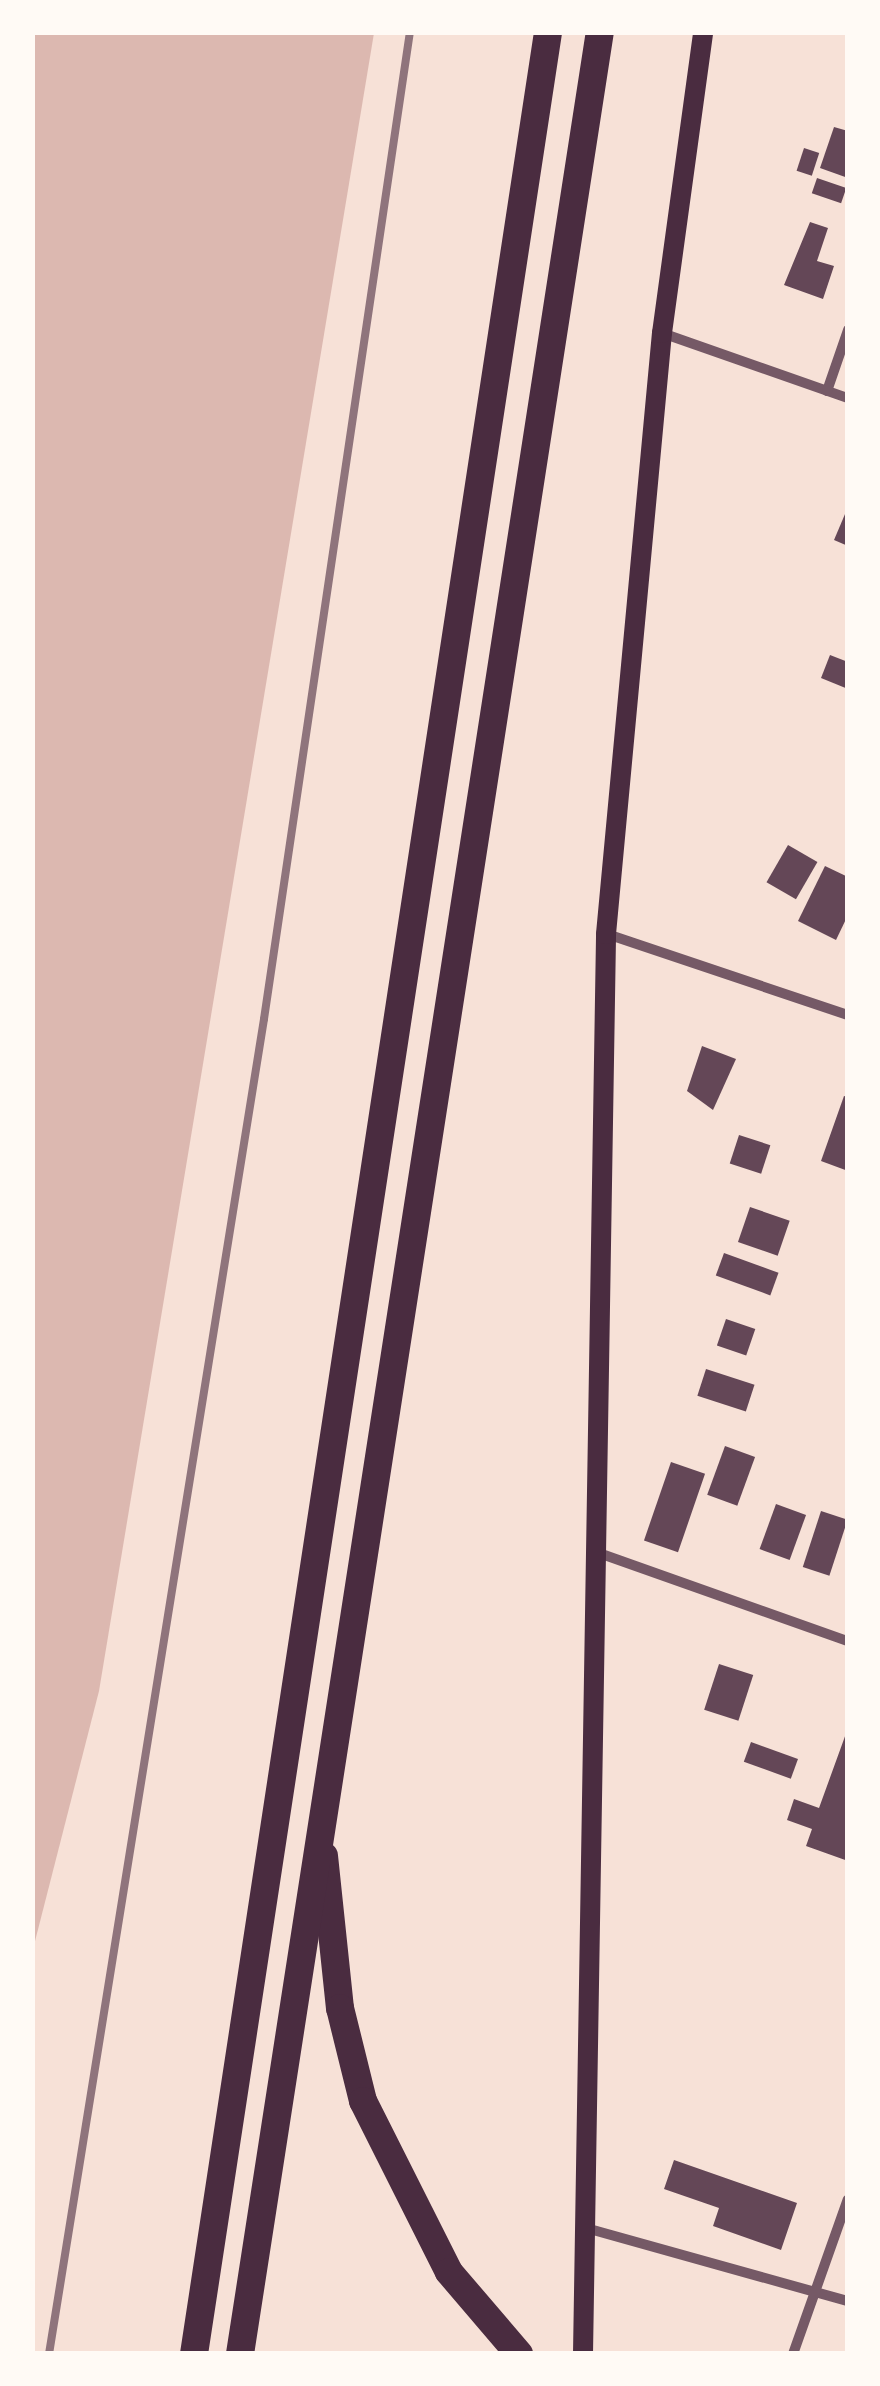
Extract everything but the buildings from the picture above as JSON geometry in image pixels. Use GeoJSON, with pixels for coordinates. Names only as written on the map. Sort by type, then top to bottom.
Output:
{"type":"FeatureCollection","features":[{"type":"Feature","properties":{"kind":"highway"},"geometry":{"type":"LineString","coordinates":[[194,2354],[548,32]]}},
{"type":"Feature","properties":{"kind":"highway"},"geometry":{"type":"LineString","coordinates":[[240,2354],[320,1814],[600,32]]}},
{"type":"Feature","properties":{"kind":"highway"},"geometry":{"type":"LineString","coordinates":[[320,1814],[340,2008],[363,2101],[449,2272],[519,2354]]}},
{"type":"Feature","properties":{"kind":"main road"},"geometry":{"type":"LineString","coordinates":[[583,2354],[606,934],[662,333],[704,32]]}},
{"type":"Feature","properties":{"kind":"street"},"geometry":{"type":"LineString","coordinates":[[827,391],[848,330]]}},
{"type":"Feature","properties":{"kind":"street"},"geometry":{"type":"LineString","coordinates":[[662,333],[848,398]]}},
{"type":"Feature","properties":{"kind":"street"},"geometry":{"type":"LineString","coordinates":[[606,934],[848,1015]]}},
{"type":"Feature","properties":{"kind":"street"},"geometry":{"type":"LineString","coordinates":[[596,1552],[848,1641]]}},
{"type":"Feature","properties":{"kind":"street"},"geometry":{"type":"LineString","coordinates":[[794,2354],[848,2199]]}},
{"type":"Feature","properties":{"kind":"street"},"geometry":{"type":"LineString","coordinates":[[586,2228],[848,2301]]}},
{"type":"Feature","properties":{"kind":"shaded area"},"geometry":{"type":"Polygon","coordinates":[[[33,32],[374,33],[99,1691],[33,1949],[33,32]]]}},
{"type":"Feature","properties":{"kind":"railway"},"geometry":{"type":"LineString","coordinates":[[49,2354],[264,1019],[410,32]]}}]}
